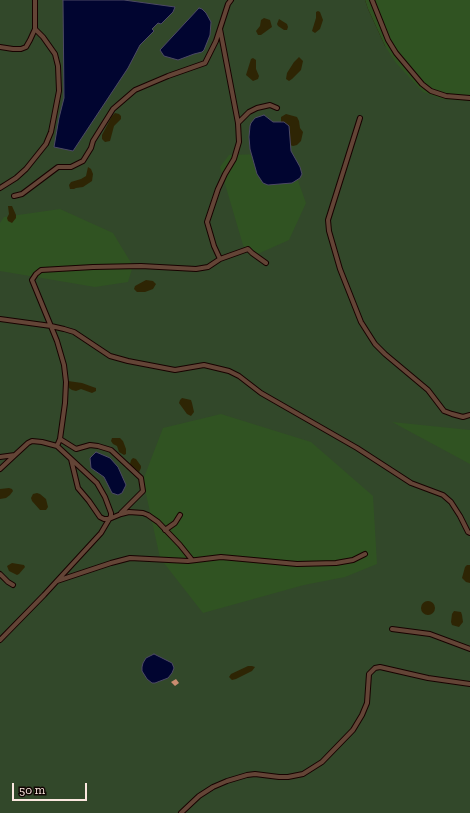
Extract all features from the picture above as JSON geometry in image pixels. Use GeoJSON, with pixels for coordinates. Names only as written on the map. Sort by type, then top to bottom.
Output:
{"type":"FeatureCollection","features":[{"type":"Feature","properties":{"kind":"lane"},"geometry":{"type":"LineString","coordinates":[[0,47],[21,49],[26,46],[35,29],[35,0]]}},
{"type":"Feature","properties":{"kind":"lane"},"geometry":{"type":"LineString","coordinates":[[14,196],[22,194],[58,167],[71,167],[83,161],[91,148],[93,141],[113,109],[135,90],[204,63],[216,41],[228,4],[231,0]]}},
{"type":"Feature","properties":{"kind":"lane"},"geometry":{"type":"LineString","coordinates":[[372,0],[388,40],[396,53],[422,84],[431,91],[446,96],[470,98]]}},
{"type":"Feature","properties":{"kind":"lane"},"geometry":{"type":"LineString","coordinates":[[0,188],[16,178],[26,169],[46,144],[52,132],[59,91],[58,66],[55,54],[43,37],[35,29]]}},
{"type":"Feature","properties":{"kind":"lane"},"geometry":{"type":"LineString","coordinates":[[220,29],[238,123],[239,142],[234,159],[218,189],[207,222],[214,246],[220,259]]}},
{"type":"Feature","properties":{"kind":"lane"},"geometry":{"type":"LineString","coordinates":[[238,123],[249,112],[257,108],[266,105],[277,108]]}},
{"type":"Feature","properties":{"kind":"lane"},"geometry":{"type":"LineString","coordinates":[[360,118],[327,225],[340,269],[361,322],[375,344],[428,390],[444,411],[463,417],[470,415]]}},
{"type":"Feature","properties":{"kind":"lane"},"geometry":{"type":"LineString","coordinates":[[57,446],[60,439],[65,402],[66,382],[64,365],[58,341],[32,280],[36,274],[41,270],[141,266],[196,269],[208,267],[220,259],[248,249],[266,263]]}},
{"type":"Feature","properties":{"kind":"lane"},"geometry":{"type":"LineString","coordinates":[[0,319],[51,326],[74,332],[110,356],[116,358],[175,370],[204,365],[229,371],[239,376],[261,393],[351,445],[411,483],[444,495],[451,502],[470,533]]}},
{"type":"Feature","properties":{"kind":"lane"},"geometry":{"type":"LineString","coordinates":[[60,439],[76,449],[90,445],[111,450],[141,478],[143,491],[121,514]]}},
{"type":"Feature","properties":{"kind":"lane"},"geometry":{"type":"LineString","coordinates":[[0,469],[32,441],[57,446],[97,484],[105,497],[111,513],[101,533],[0,640]]}},
{"type":"Feature","properties":{"kind":"lane"},"geometry":{"type":"LineString","coordinates":[[0,457],[15,455]]}},
{"type":"Feature","properties":{"kind":"lane"},"geometry":{"type":"LineString","coordinates":[[71,459],[78,488],[100,518],[109,519],[129,512],[148,515],[165,530],[192,560]]}},
{"type":"Feature","properties":{"kind":"lane"},"geometry":{"type":"LineString","coordinates":[[165,530],[175,523],[180,516]]}},
{"type":"Feature","properties":{"kind":"lane"},"geometry":{"type":"LineString","coordinates":[[57,581],[130,558],[192,560],[221,557],[297,564],[328,564],[353,560],[365,554]]}},
{"type":"Feature","properties":{"kind":"lane"},"geometry":{"type":"LineString","coordinates":[[0,574],[13,585]]}},
{"type":"Feature","properties":{"kind":"lane"},"geometry":{"type":"LineString","coordinates":[[392,629],[430,634],[470,649]]}},
{"type":"Feature","properties":{"kind":"lane"},"geometry":{"type":"LineString","coordinates":[[181,813],[199,796],[213,787],[227,781],[255,774],[279,777],[303,774],[322,762],[353,730],[362,715],[368,703],[368,674],[375,668],[380,667],[428,678],[470,684]]}},
{"type":"Feature","properties":{"kind":"green space"},"geometry":{"type":"Polygon","coordinates":[[[0,0],[365,0],[385,46],[463,100],[470,101],[470,813],[0,813],[0,0]]]}},
{"type":"Feature","properties":{"kind":"green space"},"geometry":{"type":"Polygon","coordinates":[[[365,0],[470,0],[470,101],[442,99],[423,92],[396,63],[385,46],[365,0]]]}},
{"type":"Feature","properties":{"kind":"green space"},"geometry":{"type":"Polygon","coordinates":[[[265,154],[296,175],[306,203],[289,240],[251,257],[243,245],[220,167],[229,155],[265,154]]]}},
{"type":"Feature","properties":{"kind":"green space"},"geometry":{"type":"Polygon","coordinates":[[[60,209],[113,233],[133,266],[128,282],[95,287],[0,271],[0,223],[4,217],[60,209]]]}},
{"type":"Feature","properties":{"kind":"green space"},"geometry":{"type":"Polygon","coordinates":[[[221,414],[311,442],[373,496],[377,564],[345,577],[304,585],[203,613],[160,558],[143,480],[163,428],[221,414]]]}},
{"type":"Feature","properties":{"kind":"green space"},"geometry":{"type":"Polygon","coordinates":[[[392,422],[470,430],[470,464],[392,422]]]}},
{"type":"Feature","properties":{"kind":"sand"},"geometry":{"type":"Polygon","coordinates":[[[316,12],[320,12],[323,20],[320,29],[315,33],[312,31],[316,18],[316,12]]]}},
{"type":"Feature","properties":{"kind":"sand"},"geometry":{"type":"Polygon","coordinates":[[[264,18],[270,20],[272,27],[261,35],[258,35],[256,31],[260,26],[261,20],[264,18]]]}},
{"type":"Feature","properties":{"kind":"sand"},"geometry":{"type":"Polygon","coordinates":[[[279,19],[287,24],[287,30],[284,30],[278,26],[277,24],[279,19]]]}},
{"type":"Feature","properties":{"kind":"sand"},"geometry":{"type":"Polygon","coordinates":[[[299,57],[303,61],[301,70],[289,81],[286,79],[287,73],[299,57]]]}},
{"type":"Feature","properties":{"kind":"sand"},"geometry":{"type":"Polygon","coordinates":[[[253,58],[256,60],[256,69],[259,76],[258,79],[253,81],[246,75],[251,59],[253,58]]]}},
{"type":"Feature","properties":{"kind":"sand"},"geometry":{"type":"Polygon","coordinates":[[[115,113],[121,116],[121,119],[114,126],[110,141],[105,142],[102,139],[102,135],[115,113]]]}},
{"type":"Feature","properties":{"kind":"sand"},"geometry":{"type":"Polygon","coordinates":[[[286,114],[297,117],[300,128],[303,132],[301,141],[297,145],[290,145],[289,126],[284,122],[281,122],[281,117],[286,114]]]}},
{"type":"Feature","properties":{"kind":"sand"},"geometry":{"type":"Polygon","coordinates":[[[88,167],[91,169],[93,174],[92,181],[83,187],[70,189],[69,185],[71,182],[86,176],[88,167]]]}},
{"type":"Feature","properties":{"kind":"sand"},"geometry":{"type":"Polygon","coordinates":[[[8,206],[12,206],[16,215],[16,218],[12,223],[8,221],[7,218],[9,214],[8,206]]]}},
{"type":"Feature","properties":{"kind":"sand"},"geometry":{"type":"Polygon","coordinates":[[[146,280],[153,281],[156,284],[153,289],[145,292],[137,292],[134,289],[135,286],[146,280]]]}},
{"type":"Feature","properties":{"kind":"sand"},"geometry":{"type":"Polygon","coordinates":[[[68,381],[82,383],[96,388],[96,391],[92,393],[81,389],[76,391],[72,390],[69,388],[68,381]]]}},
{"type":"Feature","properties":{"kind":"sand"},"geometry":{"type":"Polygon","coordinates":[[[182,398],[191,400],[194,412],[191,416],[187,414],[179,403],[182,398]]]}},
{"type":"Feature","properties":{"kind":"sand"},"geometry":{"type":"Polygon","coordinates":[[[112,438],[120,438],[123,441],[126,454],[124,455],[119,452],[117,446],[111,441],[112,438]]]}},
{"type":"Feature","properties":{"kind":"sand"},"geometry":{"type":"Polygon","coordinates":[[[133,458],[136,459],[141,466],[139,472],[130,464],[133,458]]]}},
{"type":"Feature","properties":{"kind":"sand"},"geometry":{"type":"Polygon","coordinates":[[[9,488],[13,491],[10,495],[6,498],[0,499],[0,489],[9,488]]]}},
{"type":"Feature","properties":{"kind":"sand"},"geometry":{"type":"Polygon","coordinates":[[[37,493],[46,499],[48,507],[46,510],[40,510],[32,501],[31,498],[33,494],[37,493]]]}},
{"type":"Feature","properties":{"kind":"sand"},"geometry":{"type":"Polygon","coordinates":[[[12,563],[24,565],[25,567],[17,575],[9,571],[7,566],[12,563]]]}},
{"type":"Feature","properties":{"kind":"sand"},"geometry":{"type":"Polygon","coordinates":[[[467,565],[470,565],[470,583],[466,582],[462,578],[467,565]]]}},
{"type":"Feature","properties":{"kind":"sand"},"geometry":{"type":"Polygon","coordinates":[[[428,601],[433,603],[435,608],[433,613],[428,615],[423,613],[421,608],[423,603],[428,601]]]}},
{"type":"Feature","properties":{"kind":"sand"},"geometry":{"type":"Polygon","coordinates":[[[454,611],[461,612],[462,615],[463,622],[459,627],[452,625],[451,622],[454,611]]]}},
{"type":"Feature","properties":{"kind":"sand"},"geometry":{"type":"Polygon","coordinates":[[[248,666],[255,667],[252,671],[236,679],[232,680],[229,677],[231,674],[248,666]]]}},
{"type":"Feature","properties":{"kind":"water"},"geometry":{"type":"Polygon","coordinates":[[[63,0],[124,0],[175,7],[173,12],[161,24],[158,23],[152,29],[154,31],[140,45],[128,68],[73,151],[54,147],[64,98],[63,0]]]}},
{"type":"Feature","properties":{"kind":"water"},"geometry":{"type":"Polygon","coordinates":[[[199,8],[206,13],[211,22],[210,35],[204,50],[178,60],[164,56],[160,50],[199,8]]]}},
{"type":"Feature","properties":{"kind":"water"},"geometry":{"type":"Polygon","coordinates":[[[264,115],[273,122],[284,122],[289,126],[291,151],[300,167],[302,174],[300,178],[292,183],[268,185],[263,183],[257,174],[250,149],[250,126],[255,118],[264,115]]]}},
{"type":"Feature","properties":{"kind":"water"},"geometry":{"type":"Polygon","coordinates":[[[96,452],[110,458],[118,467],[126,485],[122,493],[118,495],[112,493],[104,477],[91,468],[90,458],[96,452]]]}},
{"type":"Feature","properties":{"kind":"water"},"geometry":{"type":"Polygon","coordinates":[[[154,654],[172,663],[174,668],[168,678],[152,683],[147,679],[142,671],[142,667],[146,658],[154,654]]]}},
{"type":"Feature","properties":{"kind":"building"},"geometry":{"type":"Polygon","coordinates":[[[176,679],[179,683],[175,686],[171,682],[176,679]]]}}]}
